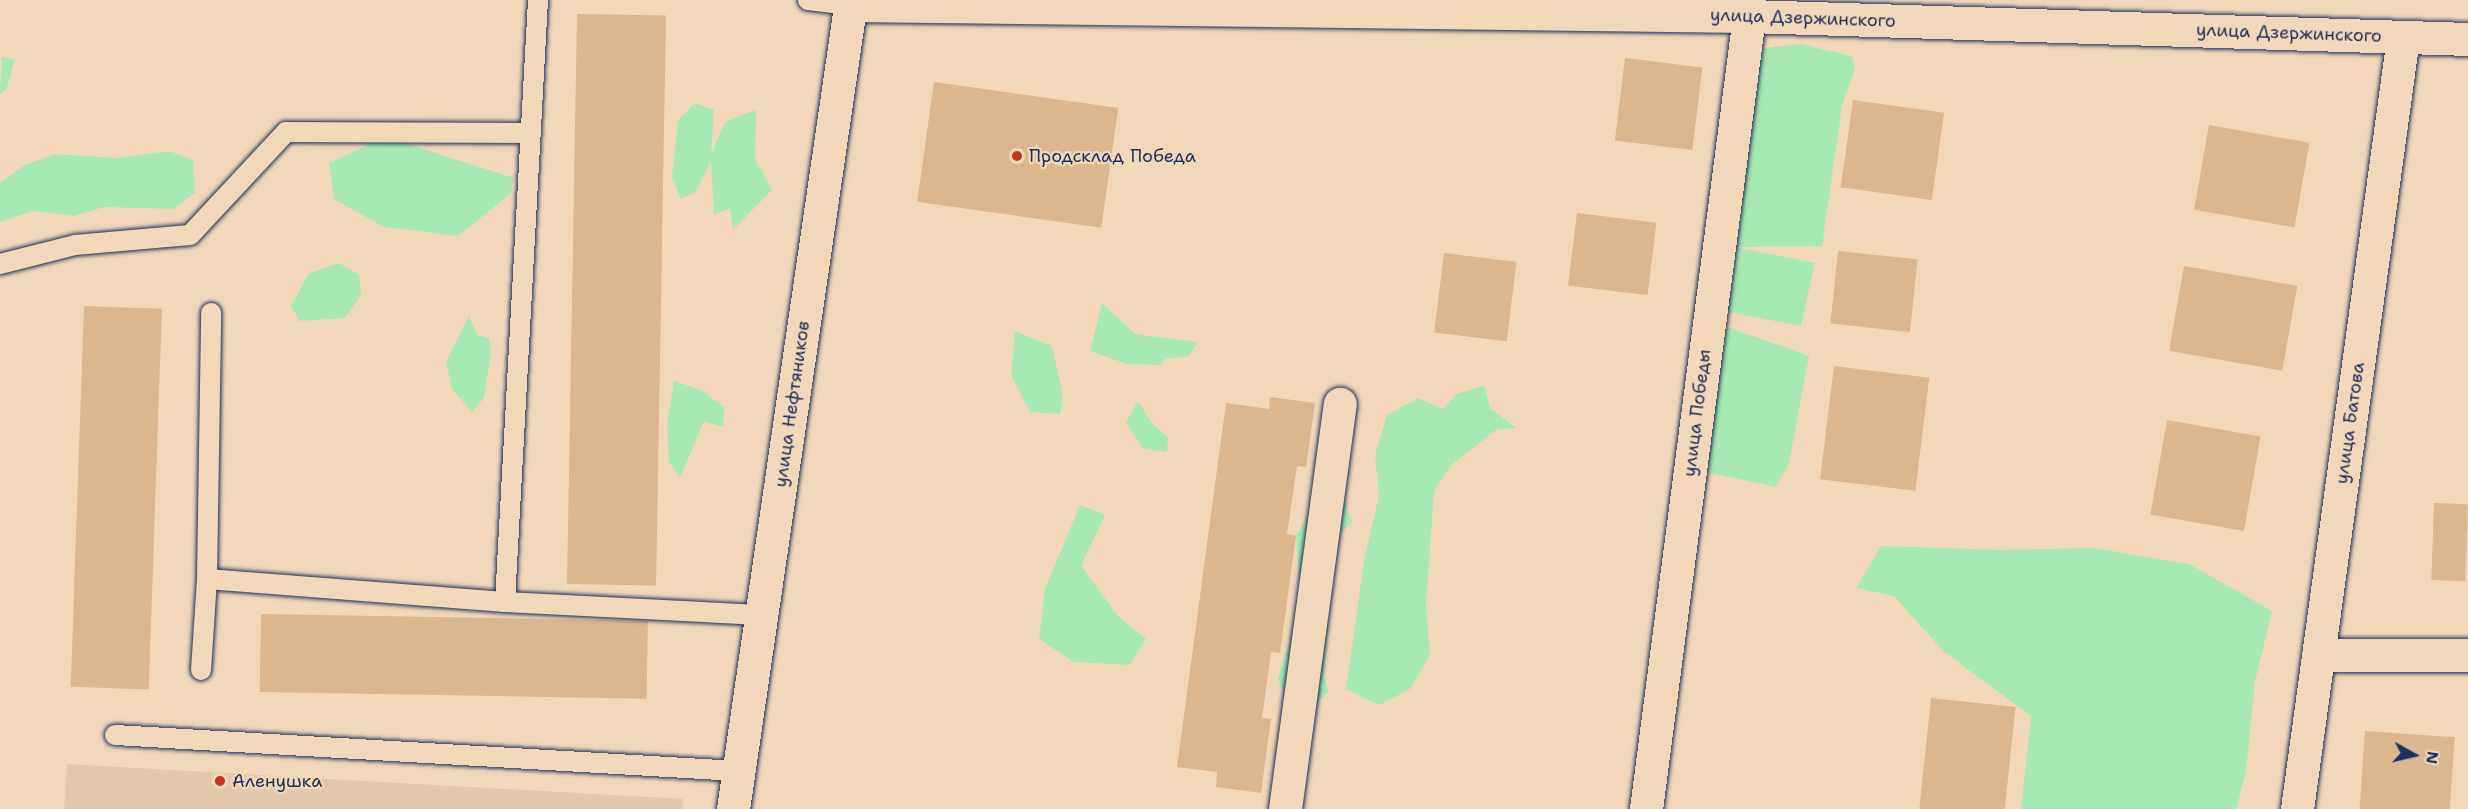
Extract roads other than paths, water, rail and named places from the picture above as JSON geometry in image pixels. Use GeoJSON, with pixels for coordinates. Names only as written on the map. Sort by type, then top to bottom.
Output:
{"type":"FeatureCollection","features":[{"type":"Feature","properties":{"kind":"street","name":"улица Дзержинского"},"geometry":{"type":"LineString","coordinates":[[851,2],[1749,16],[2468,39]]}},
{"type":"Feature","properties":{"kind":"street","name":"улица Нефтяников"},"geometry":{"type":"LineString","coordinates":[[733,809],[851,2]]}},
{"type":"Feature","properties":{"kind":"street","name":"улица Победы"},"geometry":{"type":"LineString","coordinates":[[1646,809],[1749,16]]}},
{"type":"Feature","properties":{"kind":"street","name":"улица Батова"},"geometry":{"type":"LineString","coordinates":[[2296,809],[2403,37]]}},
{"type":"Feature","properties":{"kind":"street"},"geometry":{"type":"LineString","coordinates":[[1285,809],[1340,404]]}},
{"type":"Feature","properties":{"kind":"street"},"geometry":{"type":"LineString","coordinates":[[2318,655],[2468,655]]}},
{"type":"Feature","properties":{"kind":"lane"},"geometry":{"type":"LineString","coordinates":[[505,602],[538,0]]}},
{"type":"Feature","properties":{"kind":"lane"},"geometry":{"type":"LineString","coordinates":[[808,0],[851,2]]}},
{"type":"Feature","properties":{"kind":"lane"},"geometry":{"type":"LineString","coordinates":[[0,264],[75,245],[190,235],[286,132],[531,133]]}},
{"type":"Feature","properties":{"kind":"lane"},"geometry":{"type":"LineString","coordinates":[[201,670],[207,579],[211,313]]}},
{"type":"Feature","properties":{"kind":"lane"},"geometry":{"type":"LineString","coordinates":[[207,579],[505,602],[760,615]]}},
{"type":"Feature","properties":{"kind":"lane"},"geometry":{"type":"LineString","coordinates":[[115,735],[738,771]]}},
{"type":"Feature","properties":{"kind":"place","name":"Продсклад Победа"},"geometry":{"type":"Point","coordinates":[1017,156]}},
{"type":"Feature","properties":{"kind":"place","name":"Аленушка"},"geometry":{"type":"Point","coordinates":[220,781]}}]}
